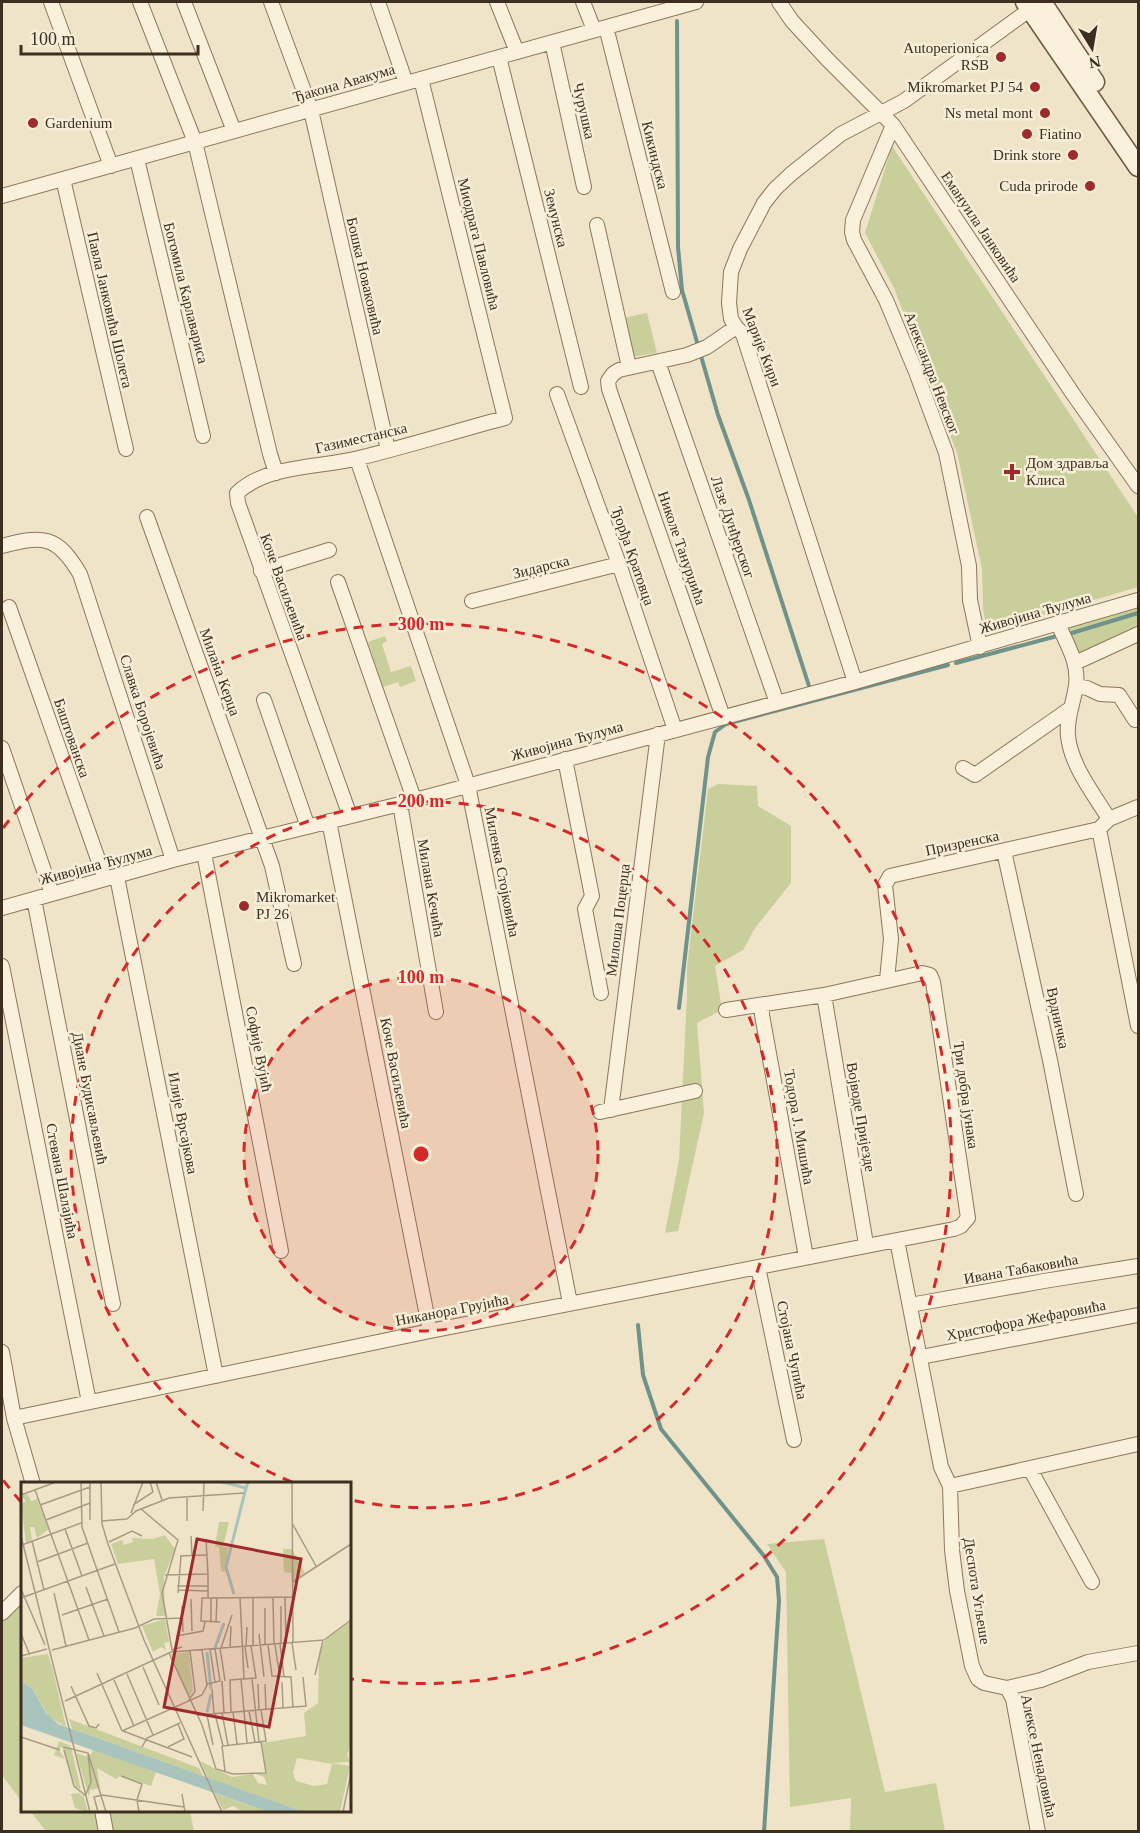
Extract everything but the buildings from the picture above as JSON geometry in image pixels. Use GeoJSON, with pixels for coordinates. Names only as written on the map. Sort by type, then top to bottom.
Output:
{"type":"FeatureCollection","features":[{"type":"Feature","properties":{"kind":"main road"},"geometry":{"type":"LineString","coordinates":[[1032,4],[1138,146]]}},
{"type":"Feature","properties":{"kind":"main road"},"geometry":{"type":"LineString","coordinates":[[1032,4],[1138,166]]}},
{"type":"Feature","properties":{"kind":"street"},"geometry":{"type":"LineString","coordinates":[[51,2],[111,166]]}},
{"type":"Feature","properties":{"kind":"street"},"geometry":{"type":"LineString","coordinates":[[140,2],[195,142],[276,473]]}},
{"type":"Feature","properties":{"kind":"street"},"geometry":{"type":"LineString","coordinates":[[184,2],[234,131]]}},
{"type":"Feature","properties":{"kind":"street","name":"Бошка Новаковића"},"geometry":{"type":"LineString","coordinates":[[271,2],[311,110],[388,450]]}},
{"type":"Feature","properties":{"kind":"street"},"geometry":{"type":"LineString","coordinates":[[378,2],[406,83]]}},
{"type":"Feature","properties":{"kind":"street"},"geometry":{"type":"LineString","coordinates":[[497,2],[517,52]]}},
{"type":"Feature","properties":{"kind":"street","name":"Кикиндска"},"geometry":{"type":"LineString","coordinates":[[583,2],[600,29],[673,292]]}},
{"type":"Feature","properties":{"kind":"street","name":"Ђакона Авакума"},"geometry":{"type":"LineString","coordinates":[[2,196],[600,29],[669,5],[696,2]]}},
{"type":"Feature","properties":{"kind":"street","name":"Емануила Јанковића"},"geometry":{"type":"LineString","coordinates":[[779,2],[792,21],[827,59],[893,124],[1073,394],[1138,486]]}},
{"type":"Feature","properties":{"kind":"street","name":"Марије Кири"},"geometry":{"type":"LineString","coordinates":[[855,682],[743,334],[731,319],[729,303],[731,272],[740,249],[764,203],[783,181],[842,134],[904,101],[1032,4]]}},
{"type":"Feature","properties":{"kind":"street","name":"Чурушка"},"geometry":{"type":"LineString","coordinates":[[552,42],[584,187]]}},
{"type":"Feature","properties":{"kind":"street","name":"Земунска"},"geometry":{"type":"LineString","coordinates":[[499,57],[581,387]]}},
{"type":"Feature","properties":{"kind":"street","name":"Миодрага Павловића"},"geometry":{"type":"LineString","coordinates":[[421,79],[505,418]]}},
{"type":"Feature","properties":{"kind":"street","name":"Александра Невског"},"geometry":{"type":"LineString","coordinates":[[893,124],[853,220],[852,232],[890,310],[946,453],[969,566],[970,600],[980,647]]}},
{"type":"Feature","properties":{"kind":"street","name":"Богомила Карлавариса"},"geometry":{"type":"LineString","coordinates":[[136,159],[203,436]]}},
{"type":"Feature","properties":{"kind":"street","name":"Павла Јанковића Шолета"},"geometry":{"type":"LineString","coordinates":[[63,179],[126,448]]}},
{"type":"Feature","properties":{"kind":"street"},"geometry":{"type":"LineString","coordinates":[[597,225],[629,368],[687,355],[707,347],[736,327]]}},
{"type":"Feature","properties":{"kind":"street","name":"Лазе Дунђерског"},"geometry":{"type":"LineString","coordinates":[[658,362],[777,703]]}},
{"type":"Feature","properties":{"kind":"street","name":"Николе Танурџића"},"geometry":{"type":"LineString","coordinates":[[629,368],[613,374],[608,381],[609,389],[723,717]]}},
{"type":"Feature","properties":{"kind":"street","name":"Ђорђа Кратовца"},"geometry":{"type":"LineString","coordinates":[[557,394],[619,564],[675,730]]}},
{"type":"Feature","properties":{"kind":"street","name":"Газиместанска"},"geometry":{"type":"LineString","coordinates":[[238,503],[237,494],[245,486],[276,473],[357,459],[505,418]]}},
{"type":"Feature","properties":{"kind":"street","name":"Миленка Стојковића"},"geometry":{"type":"LineString","coordinates":[[357,459],[468,785],[570,1304]]}},
{"type":"Feature","properties":{"kind":"street","name":"Коче Васиљевића"},"geometry":{"type":"LineString","coordinates":[[238,503],[350,816]]}},
{"type":"Feature","properties":{"kind":"street","name":"Милана Керца"},"geometry":{"type":"LineString","coordinates":[[147,517],[272,866],[294,964]]}},
{"type":"Feature","properties":{"kind":"street","name":"Славка Боројевића"},"geometry":{"type":"LineString","coordinates":[[2,546],[36,539],[52,542],[66,551],[80,574],[173,861]]}},
{"type":"Feature","properties":{"kind":"street"},"geometry":{"type":"LineString","coordinates":[[261,572],[329,550]]}},
{"type":"Feature","properties":{"kind":"street","name":"Зидарска"},"geometry":{"type":"LineString","coordinates":[[472,601],[619,564]]}},
{"type":"Feature","properties":{"kind":"street"},"geometry":{"type":"LineString","coordinates":[[338,582],[414,799]]}},
{"type":"Feature","properties":{"kind":"street","name":"Живојина Ћулума"},"geometry":{"type":"LineString","coordinates":[[2,908],[855,682],[1138,600]]}},
{"type":"Feature","properties":{"kind":"street","name":"Баштованска"},"geometry":{"type":"LineString","coordinates":[[9,607],[111,878]]}},
{"type":"Feature","properties":{"kind":"street"},"geometry":{"type":"LineString","coordinates":[[1058,624],[1075,663],[1076,686],[1067,726],[1072,756],[1104,824],[1133,969],[1138,1026]]}},
{"type":"Feature","properties":{"kind":"street"},"geometry":{"type":"LineString","coordinates":[[1075,663],[1138,634]]}},
{"type":"Feature","properties":{"kind":"street"},"geometry":{"type":"LineString","coordinates":[[1076,686],[1100,694],[1119,695],[1135,720]]}},
{"type":"Feature","properties":{"kind":"street"},"geometry":{"type":"LineString","coordinates":[[264,700],[308,827]]}},
{"type":"Feature","properties":{"kind":"street"},"geometry":{"type":"LineString","coordinates":[[963,768],[975,775],[1071,708]]}},
{"type":"Feature","properties":{"kind":"street","name":"Милоша Поцерца"},"geometry":{"type":"LineString","coordinates":[[658,734],[605,1111],[695,1091]]}},
{"type":"Feature","properties":{"kind":"street"},"geometry":{"type":"LineString","coordinates":[[2,748],[52,894]]}},
{"type":"Feature","properties":{"kind":"street","name":"Милоша Поцерца"},"geometry":{"type":"LineString","coordinates":[[566,759],[592,896],[585,909],[601,993]]}},
{"type":"Feature","properties":{"kind":"street","name":"Милана Кечића"},"geometry":{"type":"LineString","coordinates":[[400,804],[436,1012]]}},
{"type":"Feature","properties":{"kind":"street","name":"Призренска"},"geometry":{"type":"LineString","coordinates":[[887,980],[891,939],[885,885],[886,879],[890,876],[1004,851],[1104,824],[1138,807]]}},
{"type":"Feature","properties":{"kind":"street","name":"Коче Васиљевића"},"geometry":{"type":"LineString","coordinates":[[329,821],[430,1332]]}},
{"type":"Feature","properties":{"kind":"street","name":"Врдничка"},"geometry":{"type":"LineString","coordinates":[[1004,851],[1050,1060],[1076,1194]]}},
{"type":"Feature","properties":{"kind":"street","name":"Софије Вујић"},"geometry":{"type":"LineString","coordinates":[[204,853],[281,1251]]}},
{"type":"Feature","properties":{"kind":"street","name":"Илије Врсајкова"},"geometry":{"type":"LineString","coordinates":[[111,878],[216,1376]]}},
{"type":"Feature","properties":{"kind":"street","name":"Диане Будисављевић"},"geometry":{"type":"LineString","coordinates":[[34,899],[113,1304]]}},
{"type":"Feature","properties":{"kind":"street","name":"Стевана Шалајића"},"geometry":{"type":"LineString","coordinates":[[2,966],[89,1402]]}},
{"type":"Feature","properties":{"kind":"street","name":"Три добра јунака"},"geometry":{"type":"LineString","coordinates":[[887,980],[922,973],[930,975],[933,982],[967,1212]]}},
{"type":"Feature","properties":{"kind":"street"},"geometry":{"type":"LineString","coordinates":[[726,1010],[824,995],[887,980]]}},
{"type":"Feature","properties":{"kind":"street","name":"Војводе Пријезде"},"geometry":{"type":"LineString","coordinates":[[824,995],[866,1244]]}},
{"type":"Feature","properties":{"kind":"street","name":"Тодора Ј. Мишића"},"geometry":{"type":"LineString","coordinates":[[765,1004],[762,1008],[762,1015],[806,1257]]}},
{"type":"Feature","properties":{"kind":"street","name":"Никанора Грујића"},"geometry":{"type":"LineString","coordinates":[[14,1418],[866,1244],[954,1229],[965,1222],[968,1218],[967,1212]]}},
{"type":"Feature","properties":{"kind":"street"},"geometry":{"type":"LineString","coordinates":[[897,1240],[921,1357]]}},
{"type":"Feature","properties":{"kind":"street","name":"Ивана Табаковића"},"geometry":{"type":"LineString","coordinates":[[910,1305],[1138,1266]]}},
{"type":"Feature","properties":{"kind":"street","name":"Стојана Чупића"},"geometry":{"type":"LineString","coordinates":[[758,1267],[794,1440]]}},
{"type":"Feature","properties":{"kind":"street","name":"Христофора Жефаровића"},"geometry":{"type":"LineString","coordinates":[[921,1357],[1138,1315]]}},
{"type":"Feature","properties":{"kind":"street"},"geometry":{"type":"LineString","coordinates":[[2,1352],[14,1418],[32,1482]]}},
{"type":"Feature","properties":{"kind":"street","name":"Деспота Угљеше"},"geometry":{"type":"LineString","coordinates":[[921,1357],[942,1467],[950,1486],[954,1571],[974,1672],[984,1683],[1007,1688]]}},
{"type":"Feature","properties":{"kind":"street"},"geometry":{"type":"LineString","coordinates":[[950,1486],[1138,1444]]}},
{"type":"Feature","properties":{"kind":"street"},"geometry":{"type":"LineString","coordinates":[[1030,1468],[1092,1582]]}},
{"type":"Feature","properties":{"kind":"street"},"geometry":{"type":"LineString","coordinates":[[2,1614],[21,1594]]}},
{"type":"Feature","properties":{"kind":"street"},"geometry":{"type":"LineString","coordinates":[[1007,1688],[1041,1680],[1088,1662],[1138,1653]]}},
{"type":"Feature","properties":{"kind":"street","name":"Алексе Ненадовића"},"geometry":{"type":"LineString","coordinates":[[1007,1688],[1013,1699],[1038,1832]]}},
{"type":"Feature","properties":{"kind":"street"},"geometry":{"type":"LineString","coordinates":[[102,1812],[106,1832]]}},
{"type":"Feature","properties":{"kind":"green space"},"geometry":{"type":"Polygon","coordinates":[[[892,146],[1138,517],[1138,587],[987,632],[983,610],[982,569],[957,453],[894,288],[865,233],[892,146]]]}},
{"type":"Feature","properties":{"kind":"green space"},"geometry":{"type":"Polygon","coordinates":[[[647,313],[657,353],[632,357],[623,318],[647,313]]]}},
{"type":"Feature","properties":{"kind":"green space"},"geometry":{"type":"Polygon","coordinates":[[[1138,607],[1138,628],[1083,653],[1076,651],[1065,629],[1138,607]]]}},
{"type":"Feature","properties":{"kind":"green space"},"geometry":{"type":"Polygon","coordinates":[[[385,636],[387,641],[382,644],[391,672],[411,666],[416,681],[400,687],[398,682],[383,687],[368,642],[385,636]]]}},
{"type":"Feature","properties":{"kind":"green space"},"geometry":{"type":"Polygon","coordinates":[[[718,784],[757,786],[758,806],[791,826],[791,883],[755,928],[743,950],[715,966],[722,1010],[697,1023],[704,1113],[678,1231],[665,1233],[679,1160],[687,967],[708,789],[718,784]]]}},
{"type":"Feature","properties":{"kind":"green space"},"geometry":{"type":"Polygon","coordinates":[[[824,1539],[885,1792],[936,1783],[945,1831],[850,1831],[851,1798],[790,1807],[786,1572],[767,1544],[824,1539]]]}},
{"type":"Feature","properties":{"kind":"green space"},"geometry":{"type":"Polygon","coordinates":[[[21,1603],[21,1801],[2,1775],[2,1623],[21,1603]]]}},
{"type":"Feature","properties":{"kind":"green space"},"geometry":{"type":"Polygon","coordinates":[[[31,1812],[190,1812],[194,1831],[46,1831],[31,1812]]]}},
{"type":"Feature","properties":{"kind":"waterway"},"geometry":{"type":"LineString","coordinates":[[677,21],[678,247],[682,290],[718,415],[749,500],[809,686]]}},
{"type":"Feature","properties":{"kind":"waterway"},"geometry":{"type":"LineString","coordinates":[[1072,633],[1138,613]]}},
{"type":"Feature","properties":{"kind":"waterway"},"geometry":{"type":"LineString","coordinates":[[956,663],[1057,636]]}},
{"type":"Feature","properties":{"kind":"waterway"},"geometry":{"type":"LineString","coordinates":[[679,1008],[708,757],[715,732],[726,724],[948,665]]}},
{"type":"Feature","properties":{"kind":"waterway"},"geometry":{"type":"LineString","coordinates":[[638,1325],[643,1375],[661,1429],[764,1556],[777,1577],[779,1601],[764,1832]]}},
{"type":"Feature","properties":{"kind":"place","name":"Autoperionica RSB"},"geometry":{"type":"Point","coordinates":[1001,57]}},
{"type":"Feature","properties":{"kind":"place","name":"Mikromarket PJ 54"},"geometry":{"type":"Point","coordinates":[1035,87]}},
{"type":"Feature","properties":{"kind":"place","name":"Ns metal mont"},"geometry":{"type":"Point","coordinates":[1045,113]}},
{"type":"Feature","properties":{"kind":"place","name":"Gardenium"},"geometry":{"type":"Point","coordinates":[33,123]}},
{"type":"Feature","properties":{"kind":"place","name":"Fiatino"},"geometry":{"type":"Point","coordinates":[1027,134]}},
{"type":"Feature","properties":{"kind":"place","name":"Drink store"},"geometry":{"type":"Point","coordinates":[1073,155]}},
{"type":"Feature","properties":{"kind":"place","name":"Cuda prirode"},"geometry":{"type":"Point","coordinates":[1090,186]}},
{"type":"Feature","properties":{"kind":"place","name":"Дом здравља Клиса"},"geometry":{"type":"Point","coordinates":[1012,472]}},
{"type":"Feature","properties":{"kind":"place","name":"Mikromarket PJ 26"},"geometry":{"type":"Point","coordinates":[244,906]}}]}
